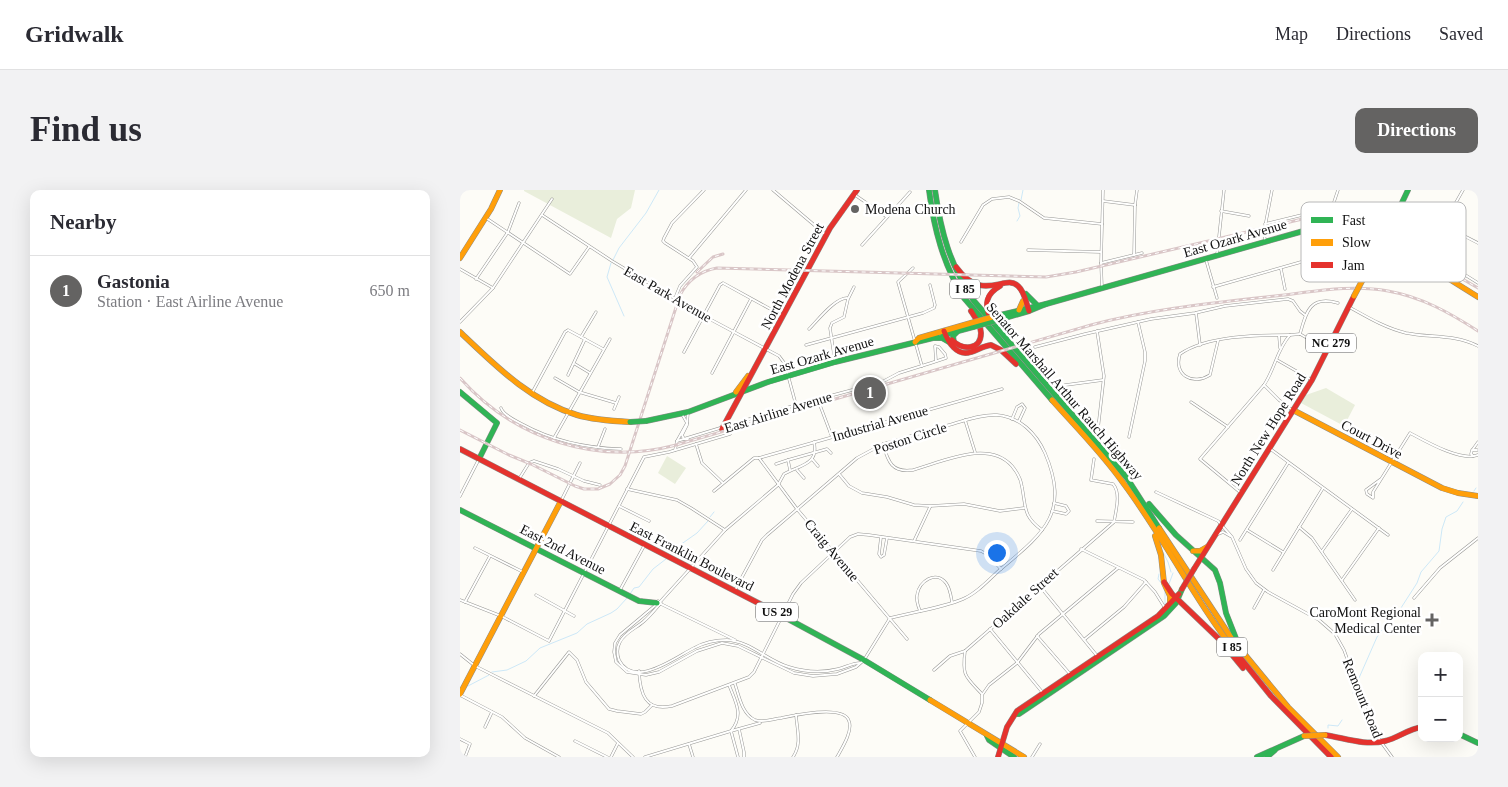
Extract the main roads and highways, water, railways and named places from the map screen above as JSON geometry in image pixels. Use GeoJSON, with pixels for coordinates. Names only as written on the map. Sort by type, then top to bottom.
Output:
{"type":"FeatureCollection","features":[{"type":"Feature","properties":{"kind":"main road"},"geometry":{"type":"LineString","coordinates":[[460,258],[486,218],[500,190]]}},
{"type":"Feature","properties":{"kind":"main road","name":"Senator Marshall Arthur Rauch Highway"},"geometry":{"type":"LineString","coordinates":[[929,190],[934,227],[940,249],[948,271],[964,298],[1133,496],[1198,600],[1223,636],[1271,696],[1331,757]]}},
{"type":"Feature","properties":{"kind":"main road","name":"Senator Marshall Arthur Rauch Highway"},"geometry":{"type":"LineString","coordinates":[[935,190],[939,225],[944,245],[953,269],[974,302],[1127,478],[1212,611],[1249,660],[1288,707],[1338,757]]}},
{"type":"Feature","properties":{"kind":"main road","name":"North New Hope Road"},"geometry":{"type":"LineString","coordinates":[[1402,202],[1408,190]]}},
{"type":"Feature","properties":{"kind":"main road","name":"North Modena Street"},"geometry":{"type":"LineString","coordinates":[[735,394],[748,377],[765,348],[836,218],[856,192]]}},
{"type":"Feature","properties":{"kind":"main road","name":"East Ozark Avenue"},"geometry":{"type":"LineString","coordinates":[[460,332],[508,378],[530,395],[568,412],[596,420],[630,422],[682,414],[788,375],[935,338],[1027,309],[1301,232]]}},
{"type":"Feature","properties":{"kind":"main road"},"geometry":{"type":"LineString","coordinates":[[944,245],[962,276],[974,284],[987,286],[1010,282],[1017,284],[1037,304]]}},
{"type":"Feature","properties":{"kind":"main road","name":"North New Hope Road"},"geometry":{"type":"LineString","coordinates":[[1001,745],[1008,724],[1016,714],[1019,714],[1164,616],[1312,380],[1361,282]]}},
{"type":"Feature","properties":{"kind":"main road","name":"East Ozark Avenue"},"geometry":{"type":"LineString","coordinates":[[1454,282],[1478,297]]}},
{"type":"Feature","properties":{"kind":"main road"},"geometry":{"type":"LineString","coordinates":[[995,327],[985,306],[986,299],[991,291],[1000,286],[1010,286],[1018,291],[1027,309]]}},
{"type":"Feature","properties":{"kind":"main road"},"geometry":{"type":"LineString","coordinates":[[1021,289],[1027,309]]}},
{"type":"Feature","properties":{"kind":"main road"},"geometry":{"type":"LineString","coordinates":[[935,338],[942,338],[962,348],[975,346],[980,337],[979,326],[964,298]]}},
{"type":"Feature","properties":{"kind":"main road"},"geometry":{"type":"LineString","coordinates":[[1019,310],[1023,301]]}},
{"type":"Feature","properties":{"kind":"main road","name":"East Ozark Avenue"},"geometry":{"type":"LineString","coordinates":[[997,318],[1037,304],[1046,304]]}},
{"type":"Feature","properties":{"kind":"main road","name":"East Ozark Avenue"},"geometry":{"type":"LineString","coordinates":[[915,342],[919,338],[957,332],[972,325]]}},
{"type":"Feature","properties":{"kind":"main road"},"geometry":{"type":"LineString","coordinates":[[952,342],[953,336],[957,332]]}},
{"type":"Feature","properties":{"kind":"main road"},"geometry":{"type":"LineString","coordinates":[[946,333],[956,350],[965,353],[985,346],[997,347],[1046,393]]}},
{"type":"Feature","properties":{"kind":"main road"},"geometry":{"type":"LineString","coordinates":[[748,377],[752,383],[758,385]]}},
{"type":"Feature","properties":{"kind":"main road","name":"North Modena Street"},"geometry":{"type":"LineString","coordinates":[[722,429],[728,421],[748,377]]}},
{"type":"Feature","properties":{"kind":"main road"},"geometry":{"type":"LineString","coordinates":[[460,392],[497,423],[479,459]]}},
{"type":"Feature","properties":{"kind":"main road","name":"Court Drive"},"geometry":{"type":"LineString","coordinates":[[1293,410],[1442,488],[1478,496]]}},
{"type":"Feature","properties":{"kind":"main road"},"geometry":{"type":"LineString","coordinates":[[728,421],[733,425]]}},
{"type":"Feature","properties":{"kind":"main road","name":"East Franklin Boulevard"},"geometry":{"type":"LineString","coordinates":[[460,449],[782,615],[987,736],[992,736],[1012,756]]}},
{"type":"Feature","properties":{"kind":"main road"},"geometry":{"type":"LineString","coordinates":[[1127,478],[1169,528],[1211,565],[1217,574],[1228,622],[1249,660]]}},
{"type":"Feature","properties":{"kind":"main road"},"geometry":{"type":"LineString","coordinates":[[460,695],[561,501]]}},
{"type":"Feature","properties":{"kind":"main road","name":"East 2nd Avenue"},"geometry":{"type":"LineString","coordinates":[[460,510],[638,601],[659,604]]}},
{"type":"Feature","properties":{"kind":"main road"},"geometry":{"type":"LineString","coordinates":[[1150,522],[1160,549],[1164,582],[1170,596],[1170,603]]}},
{"type":"Feature","properties":{"kind":"main road"},"geometry":{"type":"LineString","coordinates":[[1193,551],[1207,548]]}},
{"type":"Feature","properties":{"kind":"main road"},"geometry":{"type":"LineString","coordinates":[[1164,582],[1220,640],[1248,674],[1271,696]]}},
{"type":"Feature","properties":{"kind":"main road","name":"North New Hope Road"},"geometry":{"type":"LineString","coordinates":[[1045,695],[1049,690],[1166,609],[1177,597]]}},
{"type":"Feature","properties":{"kind":"main road"},"geometry":{"type":"LineString","coordinates":[[1258,757],[1304,736],[1325,735],[1360,742],[1381,742],[1418,728]]}},
{"type":"Feature","properties":{"kind":"main road"},"geometry":{"type":"LineString","coordinates":[[1463,736],[1478,743]]}},
{"type":"Feature","properties":{"kind":"main road","name":"East Franklin Boulevard"},"geometry":{"type":"LineString","coordinates":[[1001,745],[1024,757]]}},
{"type":"Feature","properties":{"kind":"main road","name":"NC 279"},"geometry":{"type":"LineString","coordinates":[[998,757],[1001,745]]}},
{"type":"Feature","properties":{"kind":"main road"},"geometry":{"type":"LineString","coordinates":[[1267,757],[1281,746]]}},
{"type":"Feature","properties":{"kind":"main road"},"geometry":{"type":"LineString","coordinates":[[998,757],[1004,753],[1012,756]]}},
{"type":"Feature","properties":{"kind":"waterway"},"geometry":{"type":"LineString","coordinates":[[613,260],[619,248],[646,213],[659,190]]}},
{"type":"Feature","properties":{"kind":"waterway"},"geometry":{"type":"LineString","coordinates":[[1021,200],[1023,190]]}},
{"type":"Feature","properties":{"kind":"waterway"},"geometry":{"type":"LineString","coordinates":[[1017,221],[1020,216],[1019,203]]}},
{"type":"Feature","properties":{"kind":"waterway"},"geometry":{"type":"LineString","coordinates":[[611,263],[607,277],[624,316]]}},
{"type":"Feature","properties":{"kind":"waterway"},"geometry":{"type":"LineString","coordinates":[[1359,678],[1377,637],[1399,611],[1417,583],[1421,572],[1439,551],[1446,517],[1457,511],[1463,502]]}},
{"type":"Feature","properties":{"kind":"waterway"},"geometry":{"type":"LineString","coordinates":[[710,517],[714,512]]}},
{"type":"Feature","properties":{"kind":"waterway"},"geometry":{"type":"LineString","coordinates":[[672,554],[708,521]]}},
{"type":"Feature","properties":{"kind":"waterway"},"geometry":{"type":"LineString","coordinates":[[1163,552],[1171,572]]}},
{"type":"Feature","properties":{"kind":"waterway"},"geometry":{"type":"LineString","coordinates":[[630,594],[634,588],[639,587],[653,569],[666,559]]}},
{"type":"Feature","properties":{"kind":"waterway"},"geometry":{"type":"LineString","coordinates":[[1169,584],[1173,573]]}},
{"type":"Feature","properties":{"kind":"waterway"},"geometry":{"type":"LineString","coordinates":[[1159,574],[1158,579],[1162,584]]}},
{"type":"Feature","properties":{"kind":"waterway"},"geometry":{"type":"LineString","coordinates":[[1165,592],[1165,604]]}},
{"type":"Feature","properties":{"kind":"waterway"},"geometry":{"type":"LineString","coordinates":[[492,672],[507,670],[526,661],[540,648],[577,633],[587,624],[611,613],[627,598]]}},
{"type":"Feature","properties":{"kind":"waterway"},"geometry":{"type":"LineString","coordinates":[[468,686],[489,675]]}},
{"type":"Feature","properties":{"kind":"waterway"},"geometry":{"type":"LineString","coordinates":[[1353,693],[1355,689]]}},
{"type":"Feature","properties":{"kind":"waterway"},"geometry":{"type":"LineString","coordinates":[[1328,728],[1328,725],[1338,726],[1342,720]]}},
{"type":"Feature","properties":{"kind":"railway"},"geometry":{"type":"LineString","coordinates":[[460,430],[575,486],[584,489],[598,489],[610,484],[620,475],[625,466],[680,295],[695,277],[705,271],[717,268],[1046,277],[1076,272],[1301,219]]}},
{"type":"Feature","properties":{"kind":"railway"},"geometry":{"type":"LineString","coordinates":[[697,272],[713,257],[723,254]]}},
{"type":"Feature","properties":{"kind":"railway"},"geometry":{"type":"LineString","coordinates":[[1466,281],[1478,288]]}},
{"type":"Feature","properties":{"kind":"railway"},"geometry":{"type":"LineString","coordinates":[[460,378],[505,417],[531,432],[587,449],[617,452],[646,451],[676,445],[1091,325],[1182,307],[1331,289],[1374,289],[1412,297],[1446,312],[1478,331]]}},
{"type":"Feature","properties":{"kind":"place","name":"Modena Church"},"geometry":{"type":"Point","coordinates":[855,209]}},
{"type":"Feature","properties":{"kind":"place","name":"Gastonia"},"geometry":{"type":"Point","coordinates":[870,393]}},
{"type":"Feature","properties":{"kind":"place","name":"CaroMont Regional Medical Center"},"geometry":{"type":"Point","coordinates":[1432,620]}}]}
